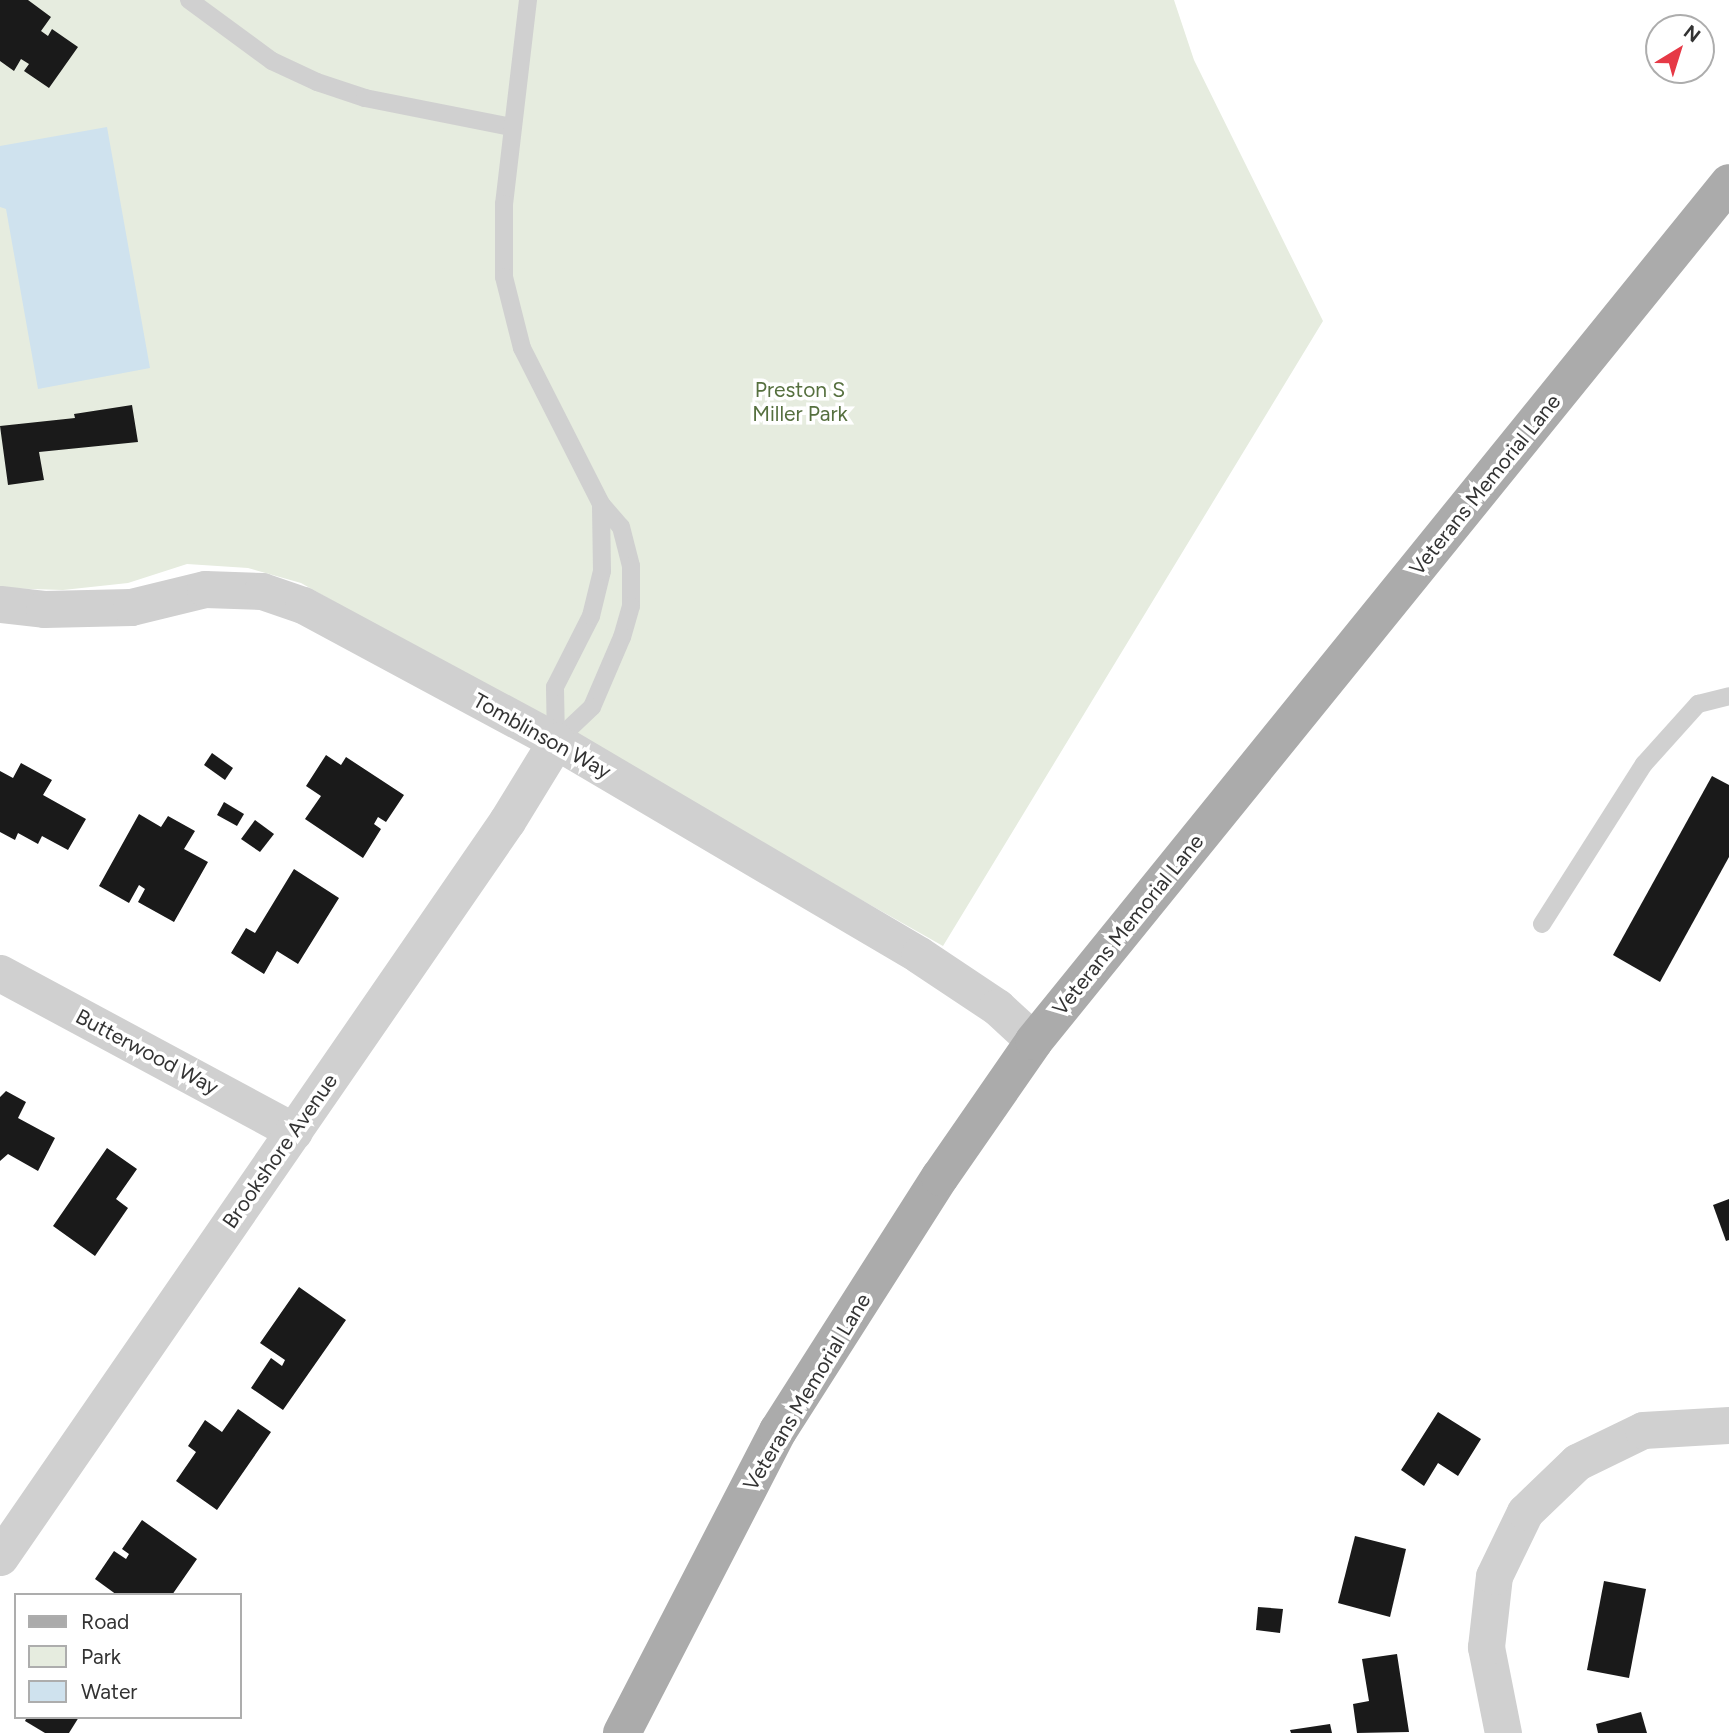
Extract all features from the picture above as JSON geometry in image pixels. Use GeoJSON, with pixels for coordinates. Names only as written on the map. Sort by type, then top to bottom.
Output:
{"type":"FeatureCollection","features":[{"type":"Feature","properties":{"kind":"main road","name":"Veterans Memorial Lane"},"geometry":{"type":"LineString","coordinates":[[622,1733],[778,1432],[940,1177],[1034,1041],[1729,183]]}},
{"type":"Feature","properties":{"kind":"street","name":"Tomblinson Way"},"geometry":{"type":"LineString","coordinates":[[0,604],[44,609],[131,607],[205,589],[262,592],[303,606],[556,741],[919,955],[997,1007],[1034,1041]]}},
{"type":"Feature","properties":{"kind":"street","name":"Brookshore Avenue"},"geometry":{"type":"LineString","coordinates":[[0,1557],[507,821],[556,741]]}},
{"type":"Feature","properties":{"kind":"street","name":"Butterwood Way"},"geometry":{"type":"LineString","coordinates":[[0,973],[294,1131]]}},
{"type":"Feature","properties":{"kind":"street"},"geometry":{"type":"LineString","coordinates":[[1503,1733],[1486,1647],[1494,1576],[1525,1511],[1577,1462],[1643,1430],[1729,1425]]}},
{"type":"Feature","properties":{"kind":"lane"},"geometry":{"type":"LineString","coordinates":[[189,0],[272,61],[317,82],[365,98],[512,127]]}},
{"type":"Feature","properties":{"kind":"lane"},"geometry":{"type":"LineString","coordinates":[[528,0],[512,127],[502,240],[511,313],[538,382],[601,504],[621,527],[631,566],[631,606],[592,707],[556,741]]}},
{"type":"Feature","properties":{"kind":"lane"},"geometry":{"type":"LineString","coordinates":[[556,741],[555,687],[591,616],[602,571],[601,504]]}},
{"type":"Feature","properties":{"kind":"lane"},"geometry":{"type":"LineString","coordinates":[[1542,924],[1644,764],[1698,704],[1729,696]]}},
{"type":"Feature","properties":{"kind":"green space","name":"Preston S Miller Park"},"geometry":{"type":"Polygon","coordinates":[[[0,0],[1174,0],[1194,60],[1323,321],[943,946],[301,583],[248,568],[187,564],[128,583],[63,590],[0,588],[0,0]]]}},
{"type":"Feature","properties":{"kind":"water"},"geometry":{"type":"Polygon","coordinates":[[[107,127],[150,368],[38,389],[6,209],[0,207],[0,146],[107,127]]]}},
{"type":"Feature","properties":{"kind":"building"},"geometry":{"type":"Polygon","coordinates":[[[0,0],[28,0],[51,17],[41,31],[48,36],[52,29],[78,47],[49,88],[24,71],[29,64],[21,59],[14,71],[0,61],[0,0]]]}},
{"type":"Feature","properties":{"kind":"building"},"geometry":{"type":"Polygon","coordinates":[[[132,405],[138,442],[39,452],[44,480],[8,485],[0,426],[75,418],[74,414],[132,405]]]}},
{"type":"Feature","properties":{"kind":"building"},"geometry":{"type":"Polygon","coordinates":[[[212,753],[233,768],[225,780],[204,765],[212,753]]]}},
{"type":"Feature","properties":{"kind":"building"},"geometry":{"type":"Polygon","coordinates":[[[326,755],[341,765],[346,757],[404,795],[386,822],[378,817],[374,824],[381,829],[363,858],[305,819],[321,796],[306,786],[326,755]]]}},
{"type":"Feature","properties":{"kind":"building"},"geometry":{"type":"Polygon","coordinates":[[[21,763],[52,780],[43,795],[86,819],[68,850],[42,836],[38,844],[18,833],[15,840],[0,832],[0,771],[13,778],[21,763]]]}},
{"type":"Feature","properties":{"kind":"building"},"geometry":{"type":"Polygon","coordinates":[[[1712,776],[1729,785],[1729,857],[1660,982],[1613,955],[1712,776]]]}},
{"type":"Feature","properties":{"kind":"building"},"geometry":{"type":"Polygon","coordinates":[[[224,802],[244,814],[237,826],[217,815],[224,802]]]}},
{"type":"Feature","properties":{"kind":"building"},"geometry":{"type":"Polygon","coordinates":[[[139,814],[161,827],[168,816],[195,831],[184,849],[208,862],[174,922],[138,902],[145,889],[139,885],[129,903],[99,886],[139,814]]]}},
{"type":"Feature","properties":{"kind":"building"},"geometry":{"type":"Polygon","coordinates":[[[255,820],[274,834],[260,852],[241,839],[255,820]]]}},
{"type":"Feature","properties":{"kind":"building"},"geometry":{"type":"Polygon","coordinates":[[[294,869],[339,898],[298,964],[277,951],[264,974],[231,953],[246,928],[255,933],[294,869]]]}},
{"type":"Feature","properties":{"kind":"building"},"geometry":{"type":"Polygon","coordinates":[[[6,1091],[26,1102],[18,1118],[55,1138],[38,1171],[8,1154],[0,1161],[0,1097],[6,1091]]]}},
{"type":"Feature","properties":{"kind":"building"},"geometry":{"type":"Polygon","coordinates":[[[107,1148],[137,1169],[116,1199],[128,1208],[95,1256],[53,1226],[107,1148]]]}},
{"type":"Feature","properties":{"kind":"building"},"geometry":{"type":"Polygon","coordinates":[[[1729,1199],[1729,1240],[1726,1241],[1713,1205],[1729,1199]]]}},
{"type":"Feature","properties":{"kind":"building"},"geometry":{"type":"Polygon","coordinates":[[[299,1287],[346,1320],[283,1410],[251,1388],[271,1358],[282,1366],[285,1360],[260,1343],[299,1287]]]}},
{"type":"Feature","properties":{"kind":"building"},"geometry":{"type":"Polygon","coordinates":[[[238,1409],[271,1432],[217,1510],[176,1481],[196,1452],[188,1446],[205,1420],[222,1432],[238,1409]]]}},
{"type":"Feature","properties":{"kind":"building"},"geometry":{"type":"Polygon","coordinates":[[[1438,1412],[1481,1439],[1458,1476],[1438,1463],[1424,1486],[1401,1470],[1438,1412]]]}},
{"type":"Feature","properties":{"kind":"building"},"geometry":{"type":"Polygon","coordinates":[[[142,1520],[197,1559],[173,1593],[114,1593],[95,1579],[114,1551],[126,1559],[129,1554],[122,1549],[142,1520]]]}},
{"type":"Feature","properties":{"kind":"building"},"geometry":{"type":"Polygon","coordinates":[[[1355,1536],[1406,1549],[1390,1617],[1338,1603],[1355,1536]]]}},
{"type":"Feature","properties":{"kind":"building"},"geometry":{"type":"Polygon","coordinates":[[[1604,1581],[1646,1589],[1629,1678],[1587,1670],[1604,1581]]]}},
{"type":"Feature","properties":{"kind":"building"},"geometry":{"type":"Polygon","coordinates":[[[1258,1607],[1283,1609],[1280,1633],[1256,1630],[1258,1607]]]}},
{"type":"Feature","properties":{"kind":"building"},"geometry":{"type":"Polygon","coordinates":[[[1397,1654],[1409,1732],[1357,1733],[1353,1704],[1369,1701],[1362,1659],[1397,1654]]]}},
{"type":"Feature","properties":{"kind":"building"},"geometry":{"type":"Polygon","coordinates":[[[1641,1712],[1647,1733],[1598,1733],[1596,1724],[1641,1712]]]}},
{"type":"Feature","properties":{"kind":"building"},"geometry":{"type":"Polygon","coordinates":[[[78,1719],[69,1733],[45,1733],[25,1721],[78,1719]]]}},
{"type":"Feature","properties":{"kind":"building"},"geometry":{"type":"Polygon","coordinates":[[[1330,1724],[1332,1733],[1291,1733],[1290,1730],[1330,1724]]]}}]}
